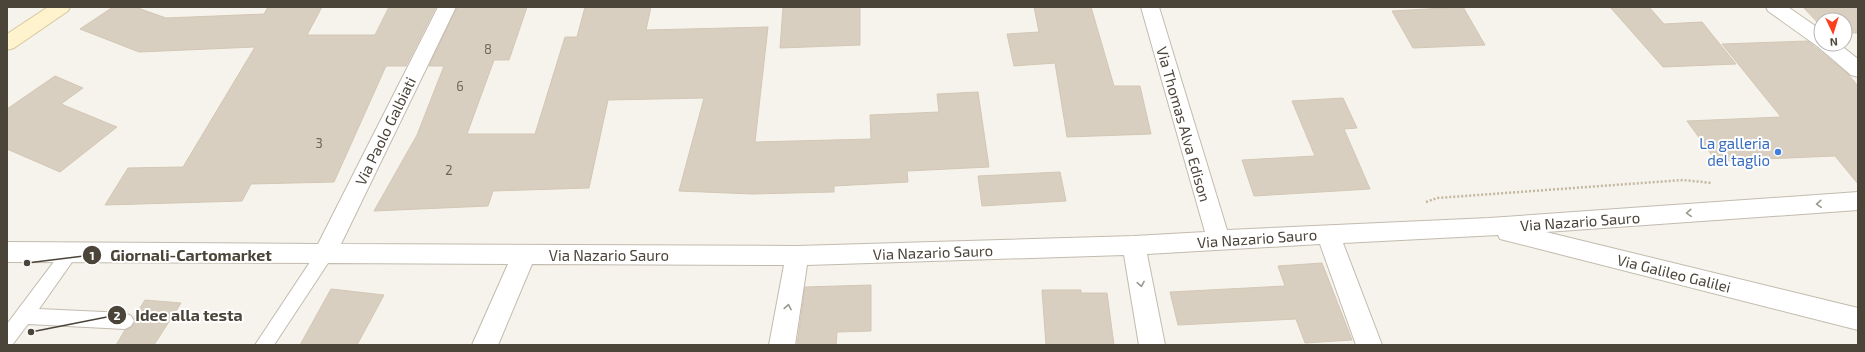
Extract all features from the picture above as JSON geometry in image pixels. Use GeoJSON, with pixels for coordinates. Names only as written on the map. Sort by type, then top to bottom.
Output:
{"type":"FeatureCollection","features":[{"type":"Feature","properties":{"kind":"main road"},"geometry":{"type":"LineString","coordinates":[[7,43],[61,7]]}},
{"type":"Feature","properties":{"kind":"street","name":"Via Paolo Galbiati"},"geometry":{"type":"LineString","coordinates":[[324,255],[447,7]]}},
{"type":"Feature","properties":{"kind":"street","name":"Via Thomas Alva Edison"},"geometry":{"type":"LineString","coordinates":[[1150,7],[1219,241]]}},
{"type":"Feature","properties":{"kind":"street"},"geometry":{"type":"LineString","coordinates":[[1775,7],[1813,34]]}},
{"type":"Feature","properties":{"kind":"street"},"geometry":{"type":"LineString","coordinates":[[1836,52],[1858,70]]}},
{"type":"Feature","properties":{"kind":"street","name":"Via Nazario Sauro"},"geometry":{"type":"LineString","coordinates":[[7,252],[324,255],[797,256],[1219,241],[1328,234],[1489,227],[1858,201]]}},
{"type":"Feature","properties":{"kind":"street","name":"Via Galileo Galilei"},"geometry":{"type":"LineString","coordinates":[[1489,227],[1858,319]]}},
{"type":"Feature","properties":{"kind":"street"},"geometry":{"type":"LineString","coordinates":[[1328,234],[1369,345]]}},
{"type":"Feature","properties":{"kind":"street"},"geometry":{"type":"LineString","coordinates":[[1134,245],[1152,345]]}},
{"type":"Feature","properties":{"kind":"street"},"geometry":{"type":"LineString","coordinates":[[485,345],[524,255]]}},
{"type":"Feature","properties":{"kind":"street"},"geometry":{"type":"LineString","coordinates":[[782,345],[797,256]]}},
{"type":"Feature","properties":{"kind":"lane"},"geometry":{"type":"LineString","coordinates":[[7,338],[71,252]]}},
{"type":"Feature","properties":{"kind":"lane"},"geometry":{"type":"LineString","coordinates":[[264,345],[324,255]]}},
{"type":"Feature","properties":{"kind":"lane"},"geometry":{"type":"LineString","coordinates":[[23,316],[125,321]]}},
{"type":"Feature","properties":{"kind":"building"},"geometry":{"type":"Polygon","coordinates":[[[113,7],[135,7],[166,18],[264,14],[268,7],[322,7],[307,35],[375,35],[389,7],[436,7],[406,66],[386,66],[334,182],[251,184],[242,201],[105,205],[128,168],[183,167],[255,47],[139,52],[80,29],[113,7]]]}},
{"type":"Feature","properties":{"kind":"building"},"geometry":{"type":"Polygon","coordinates":[[[457,7],[527,7],[509,60],[494,60],[467,134],[535,134],[565,37],[577,37],[585,7],[651,7],[646,30],[768,27],[755,142],[871,139],[870,115],[939,112],[937,94],[978,92],[989,167],[907,171],[908,182],[834,186],[834,192],[752,194],[679,191],[704,98],[608,100],[589,188],[493,191],[488,206],[374,211],[417,135],[444,66],[429,66],[457,7]]]}},
{"type":"Feature","properties":{"kind":"building"},"geometry":{"type":"Polygon","coordinates":[[[783,7],[860,7],[860,45],[780,48],[783,7]]]}},
{"type":"Feature","properties":{"kind":"building"},"geometry":{"type":"Polygon","coordinates":[[[1034,7],[1091,7],[1114,86],[1140,86],[1151,134],[1067,137],[1055,63],[1014,66],[1007,34],[1039,32],[1034,7]]]}},
{"type":"Feature","properties":{"kind":"building"},"geometry":{"type":"Polygon","coordinates":[[[1463,7],[1485,45],[1413,48],[1392,11],[1463,7]]]}},
{"type":"Feature","properties":{"kind":"building"},"geometry":{"type":"Polygon","coordinates":[[[1610,7],[1649,7],[1664,24],[1702,22],[1736,64],[1663,67],[1610,7]]]}},
{"type":"Feature","properties":{"kind":"building"},"geometry":{"type":"Polygon","coordinates":[[[1803,7],[1858,7],[1858,33],[1853,33],[1853,12],[1813,12],[1813,18],[1803,7]]]}},
{"type":"Feature","properties":{"kind":"building"},"geometry":{"type":"Polygon","coordinates":[[[1808,41],[1813,45],[1813,52],[1821,52],[1848,74],[1858,86],[1858,184],[1835,156],[1716,161],[1687,121],[1781,117],[1722,44],[1808,41]]]}},
{"type":"Feature","properties":{"kind":"building"},"geometry":{"type":"Polygon","coordinates":[[[55,76],[83,88],[61,104],[117,127],[60,172],[7,149],[7,109],[55,76]]]}},
{"type":"Feature","properties":{"kind":"building"},"geometry":{"type":"Polygon","coordinates":[[[1343,98],[1357,128],[1344,129],[1370,189],[1254,196],[1242,160],[1315,156],[1292,101],[1343,98]]]}},
{"type":"Feature","properties":{"kind":"building"},"geometry":{"type":"Polygon","coordinates":[[[1060,172],[1066,201],[982,206],[978,176],[1060,172]]]}},
{"type":"Feature","properties":{"kind":"building"},"geometry":{"type":"Polygon","coordinates":[[[1322,263],[1352,340],[1305,343],[1296,319],[1178,325],[1170,292],[1285,286],[1278,266],[1322,263]]]}},
{"type":"Feature","properties":{"kind":"building"},"geometry":{"type":"Polygon","coordinates":[[[871,285],[871,331],[837,332],[836,345],[797,345],[805,287],[871,285]]]}},
{"type":"Feature","properties":{"kind":"building"},"geometry":{"type":"Polygon","coordinates":[[[331,289],[384,295],[357,345],[300,345],[331,289]]]}},
{"type":"Feature","properties":{"kind":"building"},"geometry":{"type":"Polygon","coordinates":[[[1042,290],[1081,290],[1081,293],[1107,293],[1114,345],[1046,345],[1042,290]]]}},
{"type":"Feature","properties":{"kind":"building"},"geometry":{"type":"Polygon","coordinates":[[[145,300],[181,303],[154,345],[116,345],[125,330],[132,327],[135,322],[134,317],[145,300]]]}},
{"type":"Feature","properties":{"kind":"place","name":"La galleria del taglio"},"geometry":{"type":"Point","coordinates":[1778,152]}},
{"type":"Feature","properties":{"kind":"place","name":"Giornali-Cartomarket"},"geometry":{"type":"Point","coordinates":[27,263]}},
{"type":"Feature","properties":{"kind":"place","name":"Idee alla testa"},"geometry":{"type":"Point","coordinates":[31,332]}}]}
